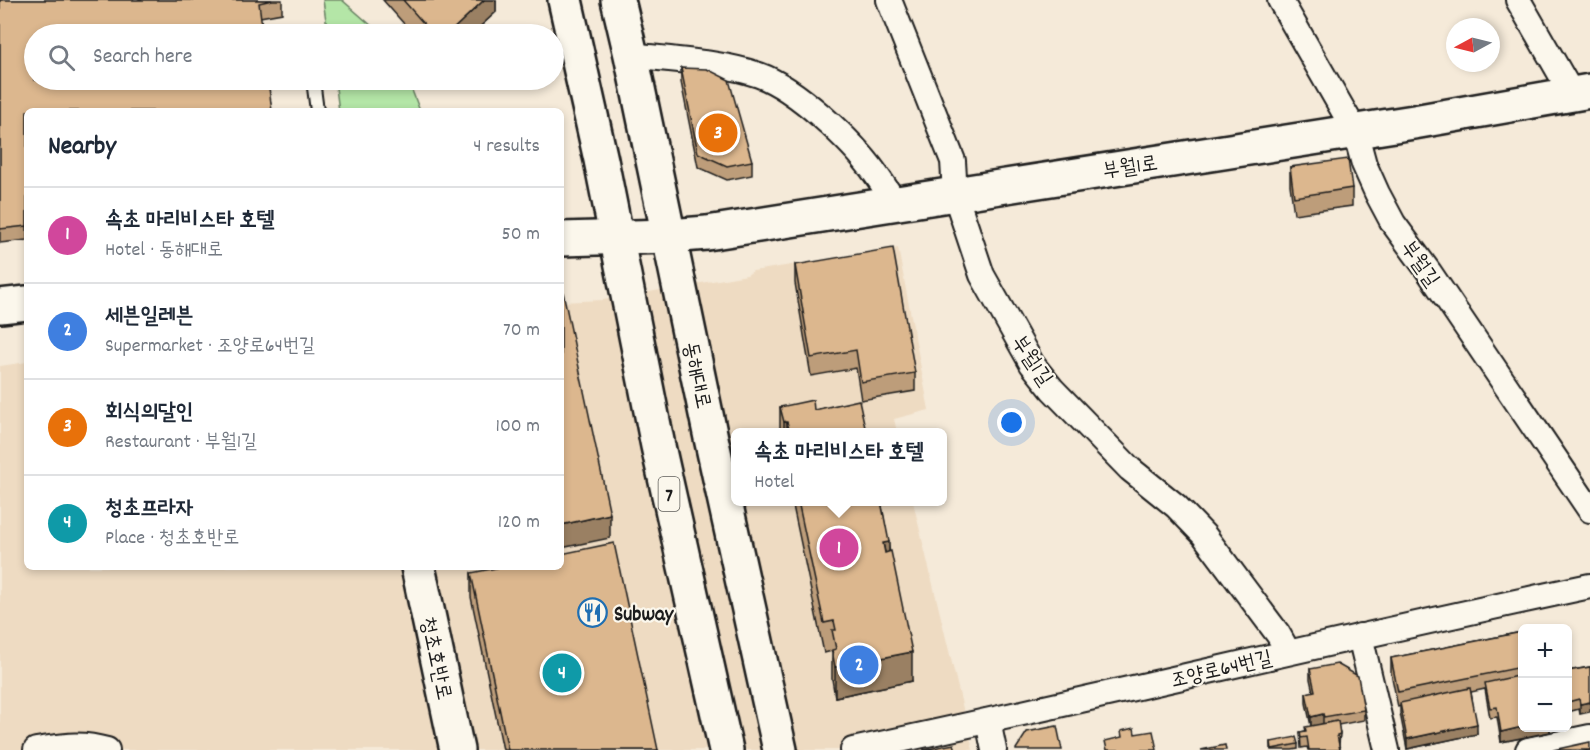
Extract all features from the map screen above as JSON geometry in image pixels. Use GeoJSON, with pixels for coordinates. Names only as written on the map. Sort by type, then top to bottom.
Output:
{"type":"FeatureCollection","features":[{"type":"Feature","properties":{"kind":"main road","name":"7"},"geometry":{"type":"LineString","coordinates":[[565,0],[601,160],[658,446],[726,750]]}},
{"type":"Feature","properties":{"kind":"main road","name":"동해대로"},"geometry":{"type":"LineString","coordinates":[[618,0],[632,55],[669,236],[720,445],[731,506]]}},
{"type":"Feature","properties":{"kind":"main road","name":"부월1로"},"geometry":{"type":"LineString","coordinates":[[564,238],[616,238],[707,233],[1581,93]]}},
{"type":"Feature","properties":{"kind":"main road"},"geometry":{"type":"LineString","coordinates":[[0,306],[24,303]]}},
{"type":"Feature","properties":{"kind":"main road","name":"동해대로"},"geometry":{"type":"LineString","coordinates":[[732,511],[780,750]]}},
{"type":"Feature","properties":{"kind":"main road","name":"청초호반로"},"geometry":{"type":"LineString","coordinates":[[419,570],[457,750]]}},
{"type":"Feature","properties":{"kind":"street","name":"부월1길"},"geometry":{"type":"LineString","coordinates":[[889,0],[952,161],[955,194],[982,275],[1032,364],[1052,389],[1130,469],[1191,519],[1278,634],[1288,652]]}},
{"type":"Feature","properties":{"kind":"street","name":"부월길"},"geometry":{"type":"LineString","coordinates":[[1280,0],[1355,131],[1364,164],[1393,223],[1590,510]]}},
{"type":"Feature","properties":{"kind":"street"},"geometry":{"type":"LineString","coordinates":[[1518,0],[1581,93]]}},
{"type":"Feature","properties":{"kind":"street"},"geometry":{"type":"LineString","coordinates":[[632,55],[722,66],[759,75],[780,85],[842,137],[874,171],[895,203]]}},
{"type":"Feature","properties":{"kind":"street","name":"조양로64번길"},"geometry":{"type":"LineString","coordinates":[[853,750],[1590,586]]}},
{"type":"Feature","properties":{"kind":"street"},"geometry":{"type":"LineString","coordinates":[[1360,636],[1387,750]]}},
{"type":"Feature","properties":{"kind":"street"},"geometry":{"type":"LineString","coordinates":[[988,721],[994,750]]}},
{"type":"Feature","properties":{"kind":"street"},"geometry":{"type":"LineString","coordinates":[[1528,750],[1590,737]]}},
{"type":"Feature","properties":{"kind":"street"},"geometry":{"type":"LineString","coordinates":[[36,750],[71,745],[91,745],[107,750]]}},
{"type":"Feature","properties":{"kind":"lane"},"geometry":{"type":"LineString","coordinates":[[314,90],[317,108]]}},
{"type":"Feature","properties":{"kind":"shaded area"},"geometry":{"type":"Polygon","coordinates":[[[898,248],[929,410],[894,419],[896,428],[731,428],[731,506],[914,506],[973,750],[0,750],[0,366],[24,362],[24,570],[564,570],[564,302],[603,300],[747,275],[753,271],[898,248]]]}},
{"type":"Feature","properties":{"kind":"green space"},"geometry":{"type":"Polygon","coordinates":[[[323,0],[342,0],[370,24],[327,24],[323,0]]]}},
{"type":"Feature","properties":{"kind":"green space"},"geometry":{"type":"Polygon","coordinates":[[[336,90],[412,90],[419,108],[339,108],[336,90]]]}},
{"type":"Feature","properties":{"kind":"building"},"geometry":{"type":"Polygon","coordinates":[[[0,0],[272,0],[259,3],[262,24],[24,24],[24,90],[269,90],[272,108],[24,108],[24,226],[0,229],[0,0]]]}},
{"type":"Feature","properties":{"kind":"building"},"geometry":{"type":"Polygon","coordinates":[[[403,0],[484,0],[459,24],[424,24],[403,0]]]}},
{"type":"Feature","properties":{"kind":"building"},"geometry":{"type":"Polygon","coordinates":[[[681,68],[707,69],[729,80],[752,161],[727,166],[698,153],[681,68]]]}},
{"type":"Feature","properties":{"kind":"building"},"geometry":{"type":"Polygon","coordinates":[[[1348,159],[1352,188],[1294,197],[1290,167],[1348,159]]]}},
{"type":"Feature","properties":{"kind":"building"},"geometry":{"type":"Polygon","coordinates":[[[893,248],[915,373],[861,382],[856,350],[811,358],[795,265],[893,248]]]}},
{"type":"Feature","properties":{"kind":"building"},"geometry":{"type":"Polygon","coordinates":[[[564,297],[610,514],[564,524],[564,297]]]}},
{"type":"Feature","properties":{"kind":"building"},"geometry":{"type":"Polygon","coordinates":[[[813,400],[814,410],[859,400],[865,428],[789,428],[787,422],[784,422],[780,407],[813,400]]]}},
{"type":"Feature","properties":{"kind":"building"},"geometry":{"type":"Polygon","coordinates":[[[799,506],[882,506],[889,542],[883,543],[885,553],[891,551],[912,652],[835,667],[832,650],[836,649],[832,630],[836,630],[834,621],[824,623],[799,506]]]}},
{"type":"Feature","properties":{"kind":"building"},"geometry":{"type":"Polygon","coordinates":[[[614,543],[658,750],[508,750],[471,573],[486,570],[564,570],[564,553],[614,543]]]}},
{"type":"Feature","properties":{"kind":"building"},"geometry":{"type":"Polygon","coordinates":[[[1518,633],[1518,668],[1398,692],[1391,658],[1518,633]]]}},
{"type":"Feature","properties":{"kind":"building"},"geometry":{"type":"Polygon","coordinates":[[[1337,664],[1358,676],[1364,710],[1311,717],[1306,693],[1315,691],[1310,669],[1337,664]]]}},
{"type":"Feature","properties":{"kind":"building"},"geometry":{"type":"Polygon","coordinates":[[[1590,667],[1590,702],[1580,704],[1579,699],[1572,701],[1572,670],[1590,667]]]}},
{"type":"Feature","properties":{"kind":"building"},"geometry":{"type":"Polygon","coordinates":[[[1518,676],[1518,728],[1501,732],[1497,707],[1490,708],[1485,683],[1518,676]]]}},
{"type":"Feature","properties":{"kind":"building"},"geometry":{"type":"Polygon","coordinates":[[[1470,688],[1477,724],[1407,739],[1400,703],[1470,688]]]}},
{"type":"Feature","properties":{"kind":"building"},"geometry":{"type":"Polygon","coordinates":[[[1338,721],[1340,734],[1337,735],[1340,750],[1309,750],[1307,737],[1301,738],[1300,732],[1306,731],[1305,727],[1338,721]]]}},
{"type":"Feature","properties":{"kind":"building"},"geometry":{"type":"Polygon","coordinates":[[[1057,726],[1062,750],[1016,750],[1027,732],[1057,726]]]}},
{"type":"Feature","properties":{"kind":"building"},"geometry":{"type":"Polygon","coordinates":[[[1134,728],[1135,734],[1153,731],[1157,750],[1107,750],[1105,741],[1122,737],[1121,731],[1134,728]]]}},
{"type":"Feature","properties":{"kind":"building"},"geometry":{"type":"Polygon","coordinates":[[[1296,737],[1298,744],[1272,749],[1271,742],[1296,737]]]}},
{"type":"Feature","properties":{"kind":"building"},"geometry":{"type":"Polygon","coordinates":[[[1590,742],[1590,750],[1553,750],[1590,742]]]}},
{"type":"Feature","properties":{"kind":"building"},"geometry":{"type":"Polygon","coordinates":[[[954,744],[956,750],[923,750],[954,744]]]}},
{"type":"Feature","properties":{"kind":"building"},"geometry":{"type":"Polygon","coordinates":[[[1225,745],[1226,750],[1201,750],[1225,745]]]}},
{"type":"Feature","properties":{"kind":"place","name":"회식의달인"},"geometry":{"type":"Point","coordinates":[718,133]}},
{"type":"Feature","properties":{"kind":"place","name":"속초 마리비스타 호텔"},"geometry":{"type":"Point","coordinates":[839,548]}},
{"type":"Feature","properties":{"kind":"place","name":"Subway"},"geometry":{"type":"Point","coordinates":[593,613]}},
{"type":"Feature","properties":{"kind":"place","name":"세븐일레븐"},"geometry":{"type":"Point","coordinates":[859,665]}},
{"type":"Feature","properties":{"kind":"place","name":"청초프라자"},"geometry":{"type":"Point","coordinates":[562,673]}}]}
